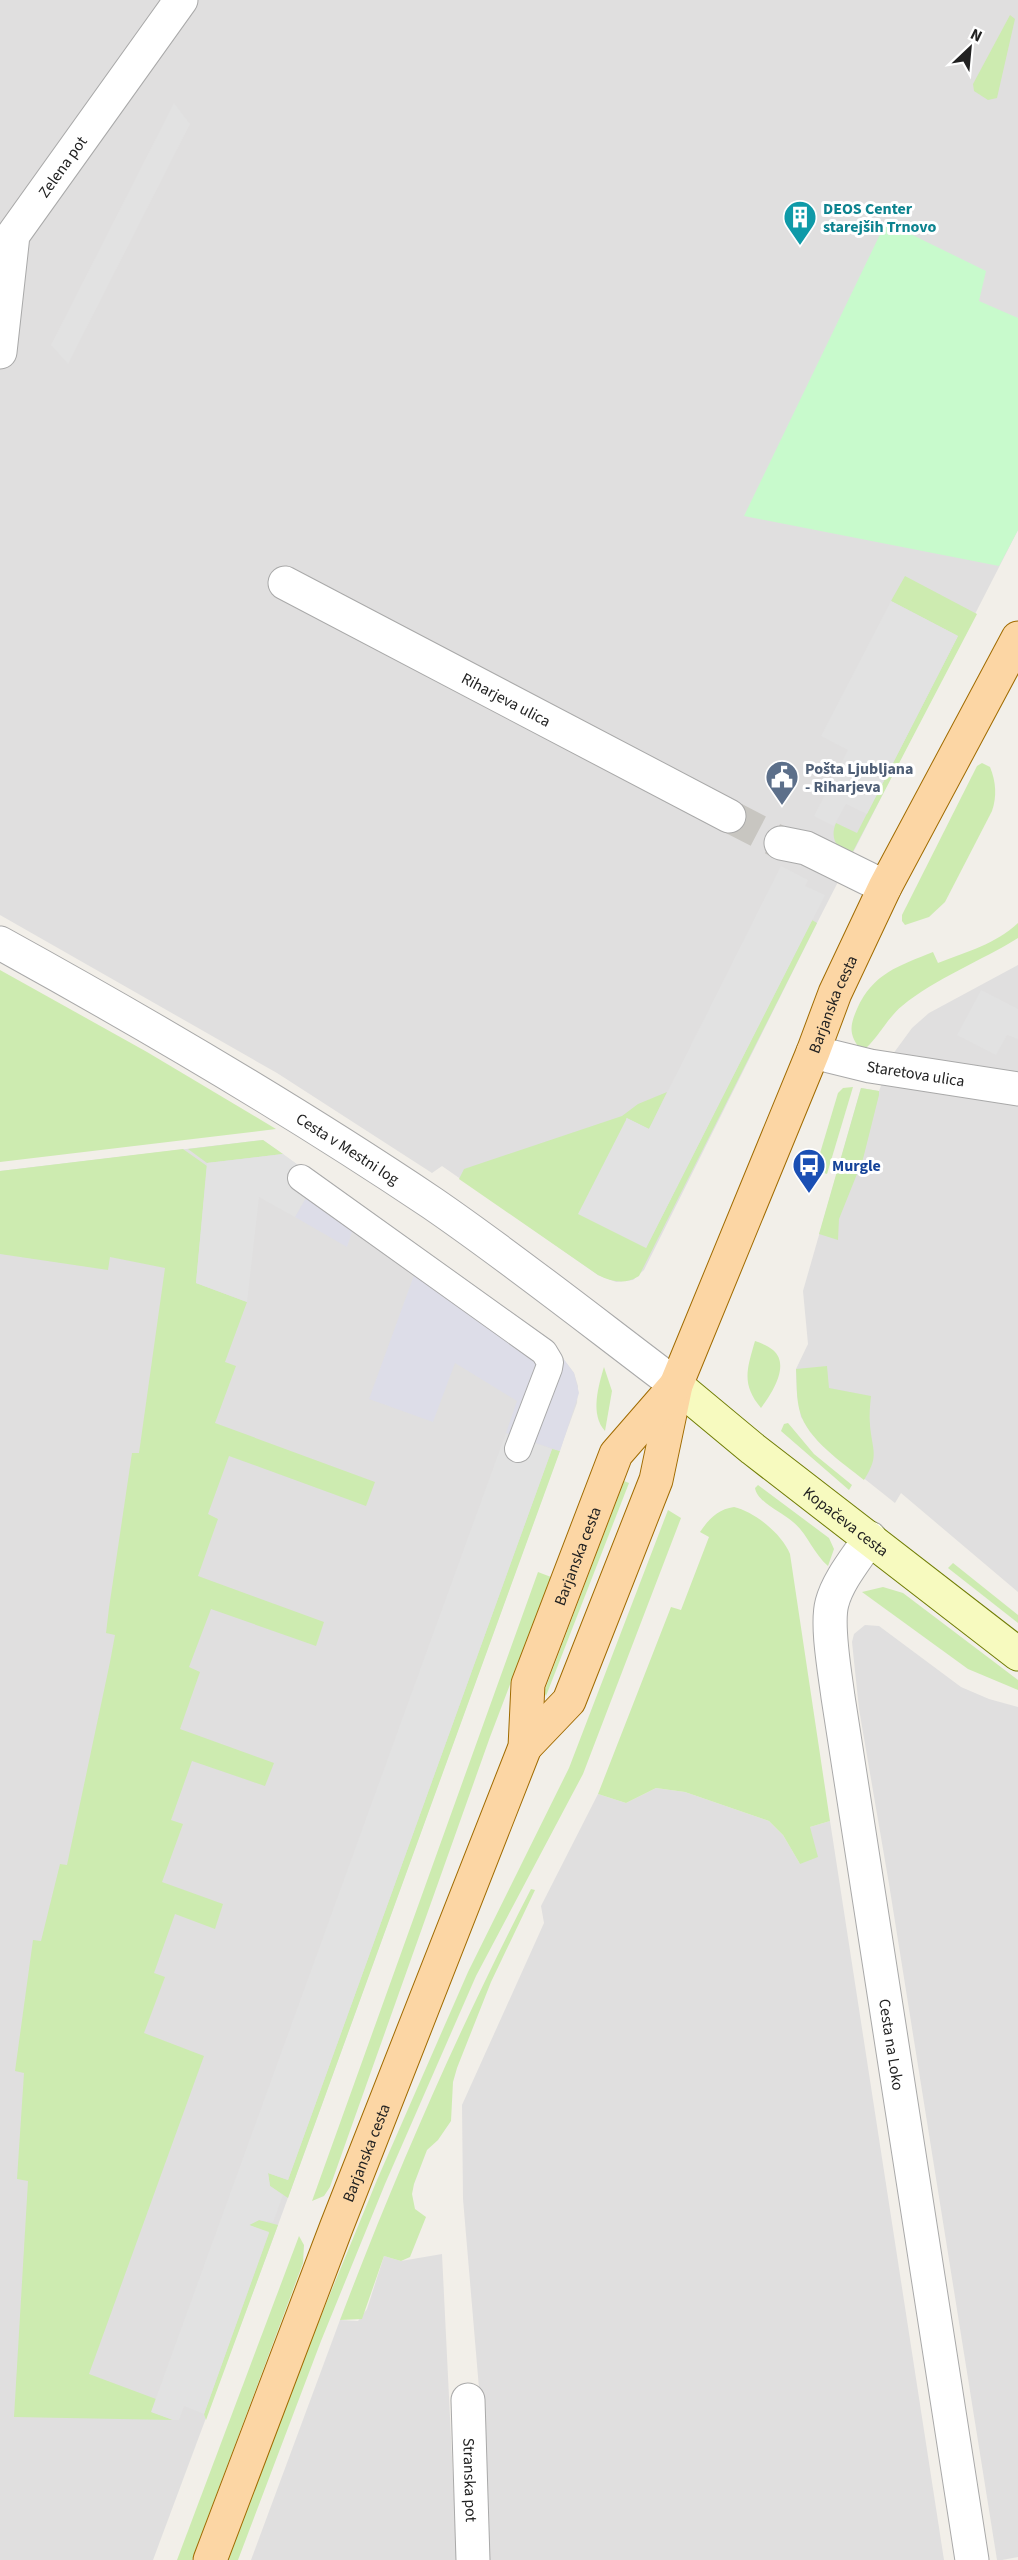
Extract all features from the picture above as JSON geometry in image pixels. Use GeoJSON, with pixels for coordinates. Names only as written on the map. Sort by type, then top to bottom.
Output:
{"type":"FeatureCollection","features":[{"type":"Feature","properties":{"kind":"main road","name":"Barjanska cesta"},"geometry":{"type":"LineString","coordinates":[[525,1747],[569,1701],[656,1480],[676,1385],[835,993],[885,888],[1018,638]]}},
{"type":"Feature","properties":{"kind":"main road","name":"Barjanska cesta"},"geometry":{"type":"LineString","coordinates":[[210,2560],[336,2228],[525,1747],[528,1684],[616,1454],[676,1385]]}},
{"type":"Feature","properties":{"kind":"main road","name":"Kopačeva cesta"},"geometry":{"type":"LineString","coordinates":[[676,1385],[753,1449],[1018,1654]]}},
{"type":"Feature","properties":{"kind":"street","name":"Zelena pot"},"geometry":{"type":"LineString","coordinates":[[0,352],[7,232],[181,0]]}},
{"type":"Feature","properties":{"kind":"street","name":"Riharjeva ulica"},"geometry":{"type":"LineString","coordinates":[[285,583],[729,816]]}},
{"type":"Feature","properties":{"kind":"street"},"geometry":{"type":"LineString","coordinates":[[781,843],[806,848],[885,888]]}},
{"type":"Feature","properties":{"kind":"street","name":"Cesta v Mestni log"},"geometry":{"type":"LineString","coordinates":[[0,943],[209,1061],[423,1198],[676,1385]]}},
{"type":"Feature","properties":{"kind":"street","name":"Staretova ulica"},"geometry":{"type":"LineString","coordinates":[[813,1052],[870,1066],[1018,1089]]}},
{"type":"Feature","properties":{"kind":"street"},"geometry":{"type":"LineString","coordinates":[[301,1178],[547,1355],[549,1368],[518,1449]]}},
{"type":"Feature","properties":{"kind":"street","name":"Cesta na Loko"},"geometry":{"type":"LineString","coordinates":[[870,1538],[838,1587],[831,1604],[830,1617],[837,1686],[972,2560]]}},
{"type":"Feature","properties":{"kind":"street","name":"Stranska pot"},"geometry":{"type":"LineString","coordinates":[[468,2400],[473,2560]]}},
{"type":"Feature","properties":{"kind":"shaded area"},"geometry":{"type":"Polygon","coordinates":[[[0,0],[1018,0],[1018,530],[817,923],[644,1270],[633,1280],[616,1282],[598,1275],[442,1166],[432,1173],[277,1073],[0,915],[0,0]]]}},
{"type":"Feature","properties":{"kind":"shaded area"},"geometry":{"type":"Polygon","coordinates":[[[174,103],[190,124],[68,364],[51,345],[174,103]]]}},
{"type":"Feature","properties":{"kind":"shaded area"},"geometry":{"type":"Polygon","coordinates":[[[891,601],[958,636],[867,814],[846,804],[834,826],[814,816],[848,750],[821,736],[891,601]]]}},
{"type":"Feature","properties":{"kind":"shaded area"},"geometry":{"type":"Polygon","coordinates":[[[781,866],[808,880],[805,886],[825,895],[646,1248],[578,1214],[627,1118],[649,1129],[781,866]]]}},
{"type":"Feature","properties":{"kind":"shaded area"},"geometry":{"type":"Polygon","coordinates":[[[1018,965],[1018,1592],[901,1493],[895,1503],[827,1449],[801,1417],[796,1369],[808,1344],[803,1291],[861,1088],[879,1091],[893,1054],[912,1028],[929,1013],[1018,965]]]}},
{"type":"Feature","properties":{"kind":"shaded area"},"geometry":{"type":"Polygon","coordinates":[[[981,990],[1018,1009],[1018,1039],[1007,1035],[996,1055],[957,1035],[981,990]]]}},
{"type":"Feature","properties":{"kind":"shaded area"},"geometry":{"type":"Polygon","coordinates":[[[263,1140],[551,1346],[574,1373],[578,1386],[577,1403],[278,2225],[153,2560],[0,2560],[0,1171],[263,1140]]]}},
{"type":"Feature","properties":{"kind":"shaded area"},"geometry":{"type":"Polygon","coordinates":[[[283,1154],[317,1179],[295,1217],[259,1197],[247,1302],[196,1283],[207,1163],[283,1154]]]}},
{"type":"Feature","properties":{"kind":"shaded area"},"geometry":{"type":"Polygon","coordinates":[[[317,1179],[562,1357],[574,1373],[579,1393],[560,1451],[506,1433],[517,1401],[455,1363],[433,1422],[369,1399],[417,1267],[353,1229],[347,1247],[295,1217],[317,1179]]]}},
{"type":"Feature","properties":{"kind":"shaded area"},"geometry":{"type":"Polygon","coordinates":[[[506,1433],[552,1449],[288,2180],[268,2173],[270,2186],[283,2195],[273,2222],[259,2220],[249,2225],[269,2232],[204,2414],[184,2406],[179,2420],[173,2420],[151,2412],[506,1433]]]}},
{"type":"Feature","properties":{"kind":"shaded area"},"geometry":{"type":"Polygon","coordinates":[[[865,1625],[879,1626],[961,1687],[989,1699],[1018,1707],[1018,2557],[1002,2560],[997,2560],[859,1709],[852,1642],[854,1634],[865,1625]]]}},
{"type":"Feature","properties":{"kind":"shaded area"},"geometry":{"type":"Polygon","coordinates":[[[656,1788],[685,1792],[769,1821],[783,1835],[800,1864],[810,1827],[830,1821],[944,2560],[489,2560],[487,2483],[463,2199],[462,2105],[544,1923],[541,1906],[598,1794],[626,1803],[656,1788]]]}},
{"type":"Feature","properties":{"kind":"shaded area"},"geometry":{"type":"Polygon","coordinates":[[[442,2254],[457,2560],[251,2560],[340,2320],[358,2321],[367,2309],[384,2256],[401,2261],[442,2254]]]}},
{"type":"Feature","properties":{"kind":"green space"},"geometry":{"type":"Polygon","coordinates":[[[1010,15],[1015,19],[997,98],[988,100],[974,91],[973,84],[1010,15]]]}},
{"type":"Feature","properties":{"kind":"green space"},"geometry":{"type":"Polygon","coordinates":[[[886,222],[986,271],[979,301],[1018,318],[1018,530],[999,566],[744,516],[886,222]]]}},
{"type":"Feature","properties":{"kind":"green space"},"geometry":{"type":"Polygon","coordinates":[[[905,576],[977,614],[850,857],[842,851],[834,839],[836,823],[857,833],[958,636],[891,601],[905,576]]]}},
{"type":"Feature","properties":{"kind":"green space"},"geometry":{"type":"Polygon","coordinates":[[[982,763],[990,767],[994,778],[995,794],[992,811],[945,902],[929,917],[905,925],[902,915],[977,766],[982,763]]]}},
{"type":"Feature","properties":{"kind":"green space"},"geometry":{"type":"Polygon","coordinates":[[[812,920],[817,923],[639,1276],[629,1281],[618,1282],[598,1275],[459,1179],[464,1169],[622,1116],[638,1104],[667,1092],[649,1129],[626,1118],[646,1248],[812,920]]]}},
{"type":"Feature","properties":{"kind":"green space"},"geometry":{"type":"Polygon","coordinates":[[[1018,923],[1018,938],[915,996],[897,1011],[867,1047],[862,1051],[858,1046],[852,1031],[854,1015],[863,997],[888,972],[933,952],[938,963],[970,951],[1000,937],[1018,923]]]}},
{"type":"Feature","properties":{"kind":"green space"},"geometry":{"type":"Polygon","coordinates":[[[0,970],[147,1052],[276,1129],[0,1162],[0,970]]]}},
{"type":"Feature","properties":{"kind":"green space"},"geometry":{"type":"Polygon","coordinates":[[[853,1087],[827,1174],[815,1170],[838,1093],[843,1088],[853,1087]]]}},
{"type":"Feature","properties":{"kind":"green space"},"geometry":{"type":"Polygon","coordinates":[[[861,1088],[879,1091],[879,1095],[863,1159],[839,1219],[838,1240],[819,1234],[861,1088]]]}},
{"type":"Feature","properties":{"kind":"green space"},"geometry":{"type":"Polygon","coordinates":[[[263,1140],[283,1154],[207,1163],[188,1149],[263,1140]]]}},
{"type":"Feature","properties":{"kind":"green space"},"geometry":{"type":"Polygon","coordinates":[[[183,1149],[207,1166],[196,1283],[247,1302],[225,1362],[236,1366],[215,1423],[375,1482],[366,1506],[229,1456],[208,1514],[218,1519],[198,1576],[324,1622],[316,1646],[211,1609],[189,1667],[200,1672],[180,1729],[274,1763],[265,1786],[192,1761],[171,1820],[183,1824],[162,1882],[223,1904],[215,1929],[175,1914],[154,1973],[165,1977],[144,2033],[204,2056],[89,2374],[156,2399],[152,2412],[173,2420],[14,2417],[28,2181],[17,2179],[24,2073],[15,2071],[33,1940],[41,1941],[60,1864],[67,1865],[110,1662],[115,1635],[106,1633],[109,1608],[132,1453],[139,1453],[165,1268],[110,1257],[108,1270],[0,1254],[0,1171],[183,1149]]]}},
{"type":"Feature","properties":{"kind":"green space"},"geometry":{"type":"Polygon","coordinates":[[[755,1341],[773,1350],[780,1364],[778,1380],[761,1408],[748,1384],[748,1368],[755,1341]]]}},
{"type":"Feature","properties":{"kind":"green space"},"geometry":{"type":"Polygon","coordinates":[[[827,1366],[829,1388],[871,1396],[870,1421],[873,1458],[864,1480],[818,1441],[810,1432],[800,1412],[796,1369],[827,1366]]]}},
{"type":"Feature","properties":{"kind":"green space"},"geometry":{"type":"Polygon","coordinates":[[[604,1367],[612,1391],[605,1431],[600,1424],[597,1409],[598,1392],[604,1367]]]}},
{"type":"Feature","properties":{"kind":"green space"},"geometry":{"type":"Polygon","coordinates":[[[788,1423],[814,1454],[852,1485],[849,1490],[781,1431],[784,1424],[788,1423]]]}},
{"type":"Feature","properties":{"kind":"green space"},"geometry":{"type":"Polygon","coordinates":[[[552,1449],[560,1451],[288,2198],[270,2186],[268,2173],[288,2180],[552,1449]]]}},
{"type":"Feature","properties":{"kind":"green space"},"geometry":{"type":"Polygon","coordinates":[[[624,1481],[629,1483],[546,1696],[544,1692],[624,1481]]]}},
{"type":"Feature","properties":{"kind":"green space"},"geometry":{"type":"Polygon","coordinates":[[[758,1485],[829,1538],[834,1549],[828,1566],[798,1527],[760,1498],[755,1488],[758,1485]]]}},
{"type":"Feature","properties":{"kind":"green space"},"geometry":{"type":"Polygon","coordinates":[[[734,1507],[767,1525],[781,1539],[790,1554],[830,1821],[810,1827],[818,1857],[800,1864],[783,1835],[769,1821],[685,1792],[656,1788],[626,1803],[598,1794],[671,1607],[681,1610],[709,1537],[700,1532],[714,1516],[734,1507]]]}},
{"type":"Feature","properties":{"kind":"green space"},"geometry":{"type":"Polygon","coordinates":[[[668,1510],[681,1518],[583,1774],[476,1976],[385,2184],[321,2341],[238,2560],[228,2560],[312,2338],[377,2180],[468,1972],[569,1768],[668,1510]]]}},
{"type":"Feature","properties":{"kind":"green space"},"geometry":{"type":"Polygon","coordinates":[[[953,1563],[1018,1615],[1018,1623],[948,1568],[953,1563]]]}},
{"type":"Feature","properties":{"kind":"green space"},"geometry":{"type":"Polygon","coordinates":[[[538,1572],[551,1577],[490,1737],[330,2187],[324,2196],[312,2201],[538,1572]]]}},
{"type":"Feature","properties":{"kind":"green space"},"geometry":{"type":"Polygon","coordinates":[[[883,1587],[903,1593],[1018,1680],[1018,1690],[968,1669],[862,1592],[883,1587]]]}},
{"type":"Feature","properties":{"kind":"green space"},"geometry":{"type":"Polygon","coordinates":[[[531,1889],[535,1890],[491,1982],[457,2068],[453,2082],[451,2121],[438,2140],[427,2150],[414,2184],[412,2194],[415,2209],[426,2217],[410,2257],[401,2261],[384,2256],[362,2319],[340,2320],[383,2210],[430,2102],[504,1941],[531,1889]]]}},
{"type":"Feature","properties":{"kind":"green space"},"geometry":{"type":"Polygon","coordinates":[[[259,2220],[278,2225],[206,2420],[204,2414],[269,2233],[249,2225],[259,2220]]]}},
{"type":"Feature","properties":{"kind":"green space"},"geometry":{"type":"Polygon","coordinates":[[[299,2236],[304,2245],[303,2263],[192,2560],[177,2560],[299,2236]]]}},
{"type":"Feature","properties":{"kind":"tunnel"},"geometry":{"type":"LineString","coordinates":[[729,816],[781,843]]}},
{"type":"Feature","properties":{"kind":"place","name":"DEOS Center starejših Trnovo"},"geometry":{"type":"Point","coordinates":[800,246]}},
{"type":"Feature","properties":{"kind":"place","name":"Pošta Ljubljana - Riharjeva"},"geometry":{"type":"Point","coordinates":[782,806]}},
{"type":"Feature","properties":{"kind":"place","name":"Murgle"},"geometry":{"type":"Point","coordinates":[809,1194]}}]}
